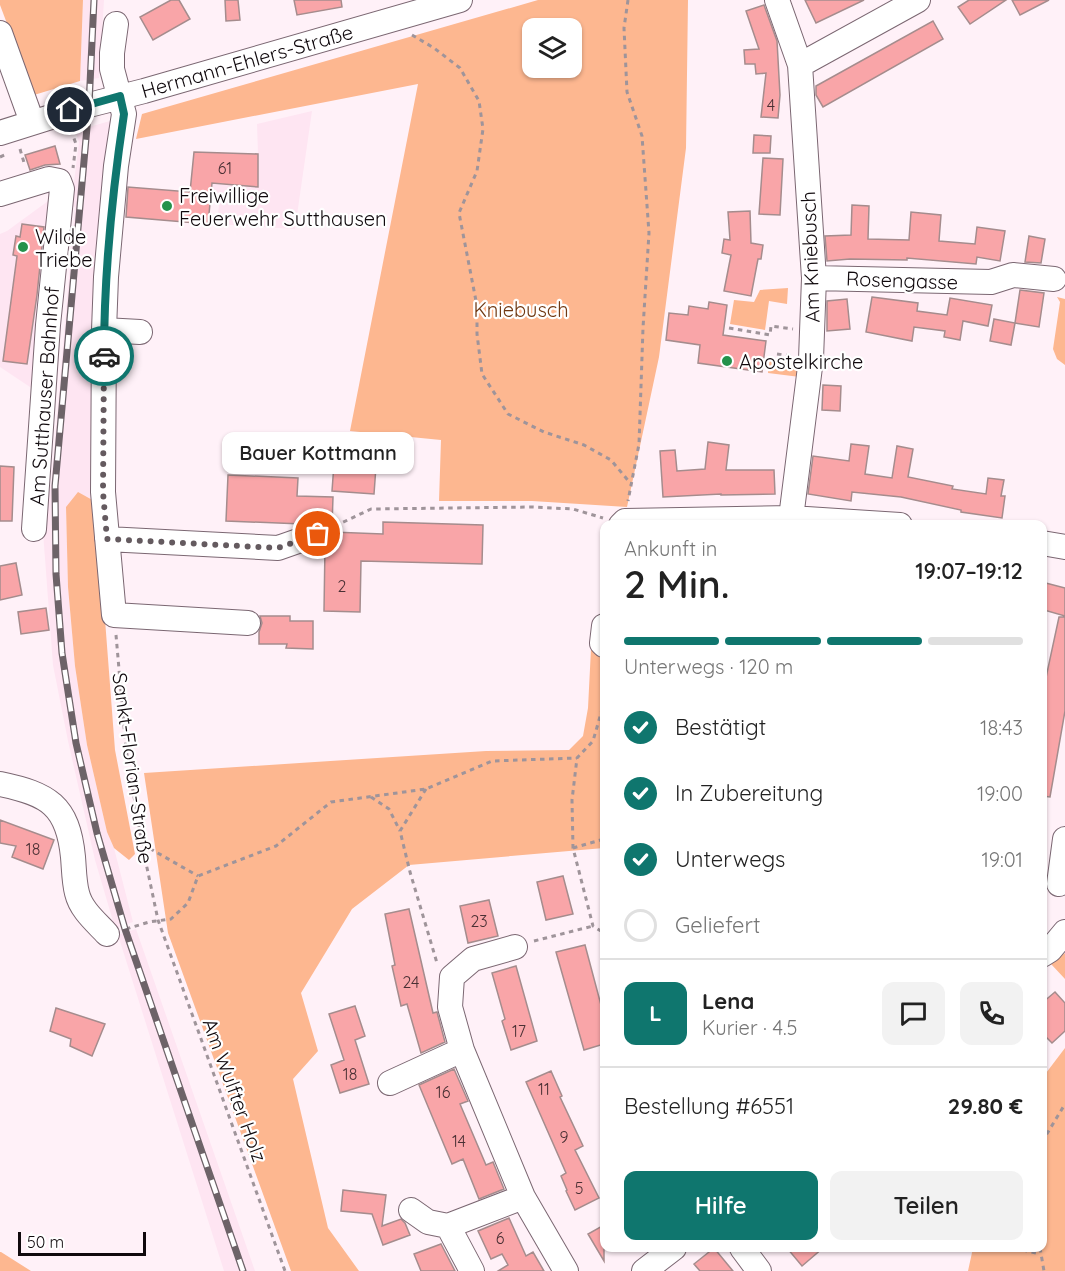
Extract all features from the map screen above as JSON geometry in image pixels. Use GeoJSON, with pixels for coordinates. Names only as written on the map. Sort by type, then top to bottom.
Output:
{"type":"FeatureCollection","features":[{"type":"Feature","properties":{"kind":"street","name":"Hermann-Ehlers-Straße"},"geometry":{"type":"LineString","coordinates":[[1,148],[32,122],[460,0]]}},
{"type":"Feature","properties":{"kind":"street","name":"Am Kniebusch"},"geometry":{"type":"LineString","coordinates":[[777,0],[800,65],[814,278],[813,332],[791,518]]}},
{"type":"Feature","properties":{"kind":"street"},"geometry":{"type":"LineString","coordinates":[[800,65],[918,0]]}},
{"type":"Feature","properties":{"kind":"street"},"geometry":{"type":"LineString","coordinates":[[116,24],[112,69],[124,114],[110,224],[104,330],[103,492],[114,615],[248,623]]}},
{"type":"Feature","properties":{"kind":"street"},"geometry":{"type":"LineString","coordinates":[[0,33],[32,122]]}},
{"type":"Feature","properties":{"kind":"street"},"geometry":{"type":"LineString","coordinates":[[0,194],[49,179],[59,182],[62,189]]}},
{"type":"Feature","properties":{"kind":"street","name":"Am Sutthauser Bahnhof"},"geometry":{"type":"LineString","coordinates":[[34,530],[48,325],[62,189]]}},
{"type":"Feature","properties":{"kind":"street","name":"Rosengasse"},"geometry":{"type":"LineString","coordinates":[[814,278],[991,282],[1013,275],[1054,279]]}},
{"type":"Feature","properties":{"kind":"street"},"geometry":{"type":"LineString","coordinates":[[104,330],[140,332]]}},
{"type":"Feature","properties":{"kind":"street"},"geometry":{"type":"LineString","coordinates":[[704,520],[791,518],[823,520]]}},
{"type":"Feature","properties":{"kind":"street"},"geometry":{"type":"LineString","coordinates":[[107,539],[278,548],[318,534]]}},
{"type":"Feature","properties":{"kind":"street"},"geometry":{"type":"LineString","coordinates":[[1047,544],[1065,547]]}},
{"type":"Feature","properties":{"kind":"street"},"geometry":{"type":"LineString","coordinates":[[0,784],[21,789],[47,800],[63,815],[71,836],[77,894],[87,913],[107,934]]}},
{"type":"Feature","properties":{"kind":"street"},"geometry":{"type":"LineString","coordinates":[[1055,884],[1065,839]]}},
{"type":"Feature","properties":{"kind":"street"},"geometry":{"type":"LineString","coordinates":[[1047,952],[1065,932]]}},
{"type":"Feature","properties":{"kind":"street"},"geometry":{"type":"LineString","coordinates":[[515,947],[473,959],[452,977],[450,1007],[462,1050],[523,1197],[566,1271]]}},
{"type":"Feature","properties":{"kind":"street"},"geometry":{"type":"LineString","coordinates":[[390,1083],[462,1050]]}},
{"type":"Feature","properties":{"kind":"street"},"geometry":{"type":"LineString","coordinates":[[411,1210],[428,1222],[448,1226],[523,1197]]}},
{"type":"Feature","properties":{"kind":"street"},"geometry":{"type":"LineString","coordinates":[[448,1226],[472,1271]]}},
{"type":"Feature","properties":{"kind":"street"},"geometry":{"type":"LineString","coordinates":[[644,1271],[669,1252]]}},
{"type":"Feature","properties":{"kind":"street"},"geometry":{"type":"LineString","coordinates":[[745,1252],[759,1271]]}},
{"type":"Feature","properties":{"kind":"path"},"geometry":{"type":"LineString","coordinates":[[618,520],[631,484],[639,444],[649,233],[642,136],[627,92],[624,28],[628,0]]}},
{"type":"Feature","properties":{"kind":"path"},"geometry":{"type":"LineString","coordinates":[[387,21],[434,48],[460,68],[479,101],[483,129],[477,171],[459,213],[477,306],[482,374],[508,414],[544,432],[584,445],[611,460],[631,484]]}},
{"type":"Feature","properties":{"kind":"path"},"geometry":{"type":"LineString","coordinates":[[62,189],[70,190],[76,144],[70,129]]}},
{"type":"Feature","properties":{"kind":"path"},"geometry":{"type":"LineString","coordinates":[[729,328],[770,335],[771,326],[813,332]]}},
{"type":"Feature","properties":{"kind":"path"},"geometry":{"type":"LineString","coordinates":[[318,534],[371,509],[532,507],[573,509],[612,520]]}},
{"type":"Feature","properties":{"kind":"path","name":"Sankt-Florian-Straße"},"geometry":{"type":"LineString","coordinates":[[114,615],[126,749],[158,920]]}},
{"type":"Feature","properties":{"kind":"path"},"geometry":{"type":"LineString","coordinates":[[600,716],[593,741],[577,758],[572,800],[573,848],[593,926],[600,930]]}},
{"type":"Feature","properties":{"kind":"path"},"geometry":{"type":"LineString","coordinates":[[107,934],[158,920],[171,919],[188,903],[198,876],[276,846],[331,801],[426,789],[492,761],[577,758]]}},
{"type":"Feature","properties":{"kind":"path"},"geometry":{"type":"LineString","coordinates":[[400,831],[426,789]]}},
{"type":"Feature","properties":{"kind":"path"},"geometry":{"type":"LineString","coordinates":[[370,796],[389,809],[400,831],[438,965],[452,977]]}},
{"type":"Feature","properties":{"kind":"path"},"geometry":{"type":"LineString","coordinates":[[573,848],[600,840]]}},
{"type":"Feature","properties":{"kind":"path"},"geometry":{"type":"LineString","coordinates":[[142,844],[198,876]]}},
{"type":"Feature","properties":{"kind":"path","name":"Am Wulfter Holz"},"geometry":{"type":"LineString","coordinates":[[158,920],[285,1271]]}},
{"type":"Feature","properties":{"kind":"path"},"geometry":{"type":"LineString","coordinates":[[515,947],[593,926]]}},
{"type":"Feature","properties":{"kind":"path"},"geometry":{"type":"LineString","coordinates":[[1047,1134],[1065,1104]]}},
{"type":"Feature","properties":{"kind":"path"},"geometry":{"type":"LineString","coordinates":[[1031,1252],[1040,1254],[1044,1271]]}},
{"type":"Feature","properties":{"kind":"shaded area"},"geometry":{"type":"Polygon","coordinates":[[[83,0],[104,0],[99,78],[80,81],[83,0]]]}},
{"type":"Feature","properties":{"kind":"shaded area"},"geometry":{"type":"Polygon","coordinates":[[[312,111],[295,229],[216,224],[221,195],[190,192],[194,152],[258,154],[257,124],[312,111]]]}},
{"type":"Feature","properties":{"kind":"shaded area"},"geometry":{"type":"Polygon","coordinates":[[[117,119],[96,502],[66,507],[68,587],[75,666],[87,745],[107,832],[114,848],[133,922],[115,928],[95,860],[53,665],[41,505],[43,484],[51,485],[75,207],[71,206],[79,142],[75,131],[117,119]]]}},
{"type":"Feature","properties":{"kind":"shaded area"},"geometry":{"type":"Polygon","coordinates":[[[55,196],[39,393],[0,367],[0,234],[55,196]]]}},
{"type":"Feature","properties":{"kind":"shaded area"},"geometry":{"type":"Polygon","coordinates":[[[136,929],[255,1271],[224,1271],[118,935],[136,929]]]}},
{"type":"Feature","properties":{"kind":"green space"},"geometry":{"type":"Polygon","coordinates":[[[0,0],[83,0],[80,81],[34,95],[0,0]]]}},
{"type":"Feature","properties":{"kind":"green space","name":"Kniebusch"},"geometry":{"type":"Polygon","coordinates":[[[538,0],[688,0],[686,148],[659,357],[627,507],[532,501],[439,501],[441,440],[350,431],[418,84],[136,139],[142,114],[538,0]]]}},
{"type":"Feature","properties":{"kind":"green space"},"geometry":{"type":"Polygon","coordinates":[[[788,288],[787,304],[769,301],[765,330],[730,324],[734,300],[754,302],[760,290],[788,288]]]}},
{"type":"Feature","properties":{"kind":"green space"},"geometry":{"type":"Polygon","coordinates":[[[1057,297],[1065,299],[1065,365],[1057,359],[1053,349],[1060,302],[1057,297]]]}},
{"type":"Feature","properties":{"kind":"green space"},"geometry":{"type":"Polygon","coordinates":[[[770,358],[802,363],[800,377],[768,373],[770,358]]]}},
{"type":"Feature","properties":{"kind":"green space"},"geometry":{"type":"Polygon","coordinates":[[[78,492],[96,502],[115,750],[135,854],[129,860],[114,848],[107,832],[87,745],[75,666],[68,587],[66,507],[78,492]]]}},
{"type":"Feature","properties":{"kind":"green space"},"geometry":{"type":"Polygon","coordinates":[[[591,649],[600,657],[600,848],[409,865],[352,909],[301,993],[318,1051],[293,1079],[328,1228],[359,1271],[291,1271],[168,933],[144,773],[486,751],[569,750],[583,736],[588,708],[591,649]]]}},
{"type":"Feature","properties":{"kind":"green space"},"geometry":{"type":"Polygon","coordinates":[[[1065,953],[1065,979],[1051,964],[1065,953]]]}},
{"type":"Feature","properties":{"kind":"green space"},"geometry":{"type":"Polygon","coordinates":[[[1065,1048],[1065,1271],[968,1271],[972,1252],[1047,1252],[1047,1072],[1065,1048]]]}},
{"type":"Feature","properties":{"kind":"green space"},"geometry":{"type":"Polygon","coordinates":[[[1,1252],[31,1271],[0,1271],[1,1252]]]}},
{"type":"Feature","properties":{"kind":"building"},"geometry":{"type":"Polygon","coordinates":[[[171,0],[179,0],[190,19],[153,40],[140,17],[171,0]]]}},
{"type":"Feature","properties":{"kind":"building"},"geometry":{"type":"Polygon","coordinates":[[[225,0],[238,0],[240,20],[226,21],[225,0]]]}},
{"type":"Feature","properties":{"kind":"building"},"geometry":{"type":"Polygon","coordinates":[[[294,0],[341,0],[342,7],[297,15],[294,0]]]}},
{"type":"Feature","properties":{"kind":"building"},"geometry":{"type":"Polygon","coordinates":[[[805,0],[864,0],[816,23],[805,0]]]}},
{"type":"Feature","properties":{"kind":"building"},"geometry":{"type":"Polygon","coordinates":[[[969,0],[1006,0],[970,24],[958,7],[969,0]]]}},
{"type":"Feature","properties":{"kind":"building"},"geometry":{"type":"Polygon","coordinates":[[[1012,0],[1049,0],[1020,15],[1012,0]]]}},
{"type":"Feature","properties":{"kind":"building"},"geometry":{"type":"Polygon","coordinates":[[[764,5],[777,41],[780,95],[778,118],[761,117],[766,73],[756,74],[755,64],[745,64],[744,50],[759,49],[746,11],[764,5]]]}},
{"type":"Feature","properties":{"kind":"building"},"geometry":{"type":"Polygon","coordinates":[[[933,21],[943,39],[823,107],[816,95],[816,86],[933,21]]]}},
{"type":"Feature","properties":{"kind":"building"},"geometry":{"type":"Polygon","coordinates":[[[754,135],[771,136],[770,153],[753,153],[754,135]]]}},
{"type":"Feature","properties":{"kind":"building"},"geometry":{"type":"Polygon","coordinates":[[[55,146],[60,164],[45,165],[30,170],[25,155],[55,146]]]}},
{"type":"Feature","properties":{"kind":"building"},"geometry":{"type":"Polygon","coordinates":[[[194,152],[258,154],[258,187],[212,183],[208,224],[126,217],[128,187],[190,192],[194,152]]]}},
{"type":"Feature","properties":{"kind":"building"},"geometry":{"type":"Polygon","coordinates":[[[763,158],[783,159],[780,215],[759,214],[763,158]]]}},
{"type":"Feature","properties":{"kind":"building"},"geometry":{"type":"Polygon","coordinates":[[[852,205],[869,206],[868,239],[909,240],[911,212],[941,215],[939,241],[975,244],[977,227],[1005,231],[1000,261],[977,257],[976,264],[907,258],[907,260],[827,261],[825,236],[851,235],[852,205]]]}},
{"type":"Feature","properties":{"kind":"building"},"geometry":{"type":"Polygon","coordinates":[[[750,211],[751,243],[763,245],[751,296],[724,291],[731,255],[722,253],[724,239],[730,240],[728,212],[750,211]]]}},
{"type":"Feature","properties":{"kind":"building"},"geometry":{"type":"Polygon","coordinates":[[[22,224],[44,227],[27,364],[3,361],[17,256],[13,255],[16,236],[20,237],[22,224]]]}},
{"type":"Feature","properties":{"kind":"building"},"geometry":{"type":"Polygon","coordinates":[[[1029,236],[1045,239],[1041,263],[1025,262],[1029,236]]]}},
{"type":"Feature","properties":{"kind":"building"},"geometry":{"type":"Polygon","coordinates":[[[1020,290],[1044,293],[1039,327],[1015,323],[1020,290]]]}},
{"type":"Feature","properties":{"kind":"building"},"geometry":{"type":"Polygon","coordinates":[[[872,297],[918,303],[917,311],[947,315],[950,298],[992,305],[988,326],[963,321],[960,340],[944,337],[945,331],[914,327],[912,341],[866,332],[872,297]]]}},
{"type":"Feature","properties":{"kind":"building"},"geometry":{"type":"Polygon","coordinates":[[[847,299],[850,329],[827,331],[827,301],[847,299]]]}},
{"type":"Feature","properties":{"kind":"building"},"geometry":{"type":"Polygon","coordinates":[[[709,302],[727,305],[723,335],[766,341],[762,372],[698,363],[700,345],[666,340],[669,313],[688,315],[689,306],[708,309],[709,302]]]}},
{"type":"Feature","properties":{"kind":"building"},"geometry":{"type":"Polygon","coordinates":[[[994,319],[1015,323],[1011,345],[990,341],[994,319]]]}},
{"type":"Feature","properties":{"kind":"building"},"geometry":{"type":"Polygon","coordinates":[[[823,385],[841,386],[840,411],[822,410],[823,385]]]}},
{"type":"Feature","properties":{"kind":"building"},"geometry":{"type":"Polygon","coordinates":[[[708,442],[729,445],[726,470],[774,470],[775,494],[663,497],[660,451],[675,450],[677,471],[705,469],[708,442]]]}},
{"type":"Feature","properties":{"kind":"building"},"geometry":{"type":"Polygon","coordinates":[[[851,444],[869,446],[865,474],[892,478],[897,446],[913,449],[908,477],[953,486],[952,489],[986,494],[988,478],[1004,480],[1001,496],[1005,496],[1002,518],[961,512],[961,510],[901,497],[852,492],[851,501],[808,494],[813,456],[849,461],[851,444]]]}},
{"type":"Feature","properties":{"kind":"building"},"geometry":{"type":"Polygon","coordinates":[[[335,450],[377,453],[374,494],[332,491],[335,450]]]}},
{"type":"Feature","properties":{"kind":"building"},"geometry":{"type":"Polygon","coordinates":[[[0,466],[14,467],[12,521],[0,521],[0,466]]]}},
{"type":"Feature","properties":{"kind":"building"},"geometry":{"type":"Polygon","coordinates":[[[228,475],[298,478],[297,496],[333,497],[332,526],[320,520],[302,524],[226,521],[228,475]]]}},
{"type":"Feature","properties":{"kind":"building"},"geometry":{"type":"Polygon","coordinates":[[[383,522],[483,525],[482,564],[361,561],[360,612],[324,611],[325,546],[332,537],[332,532],[383,534],[383,522]]]}},
{"type":"Feature","properties":{"kind":"building"},"geometry":{"type":"Polygon","coordinates":[[[16,563],[22,595],[0,600],[0,566],[16,563]]]}},
{"type":"Feature","properties":{"kind":"building"},"geometry":{"type":"Polygon","coordinates":[[[1047,583],[1065,588],[1065,616],[1047,611],[1047,583]]]}},
{"type":"Feature","properties":{"kind":"building"},"geometry":{"type":"Polygon","coordinates":[[[46,608],[49,630],[21,634],[18,612],[46,608]]]}},
{"type":"Feature","properties":{"kind":"building"},"geometry":{"type":"Polygon","coordinates":[[[260,616],[290,616],[290,621],[313,621],[313,649],[286,648],[287,644],[259,644],[262,623],[260,616]]]}},
{"type":"Feature","properties":{"kind":"building"},"geometry":{"type":"Polygon","coordinates":[[[1059,617],[1065,617],[1065,711],[1050,797],[1047,797],[1047,673],[1059,617]]]}},
{"type":"Feature","properties":{"kind":"building"},"geometry":{"type":"Polygon","coordinates":[[[0,820],[54,840],[43,869],[12,857],[16,846],[0,843],[0,820]]]}},
{"type":"Feature","properties":{"kind":"building"},"geometry":{"type":"Polygon","coordinates":[[[563,876],[573,914],[546,920],[537,882],[563,876]]]}},
{"type":"Feature","properties":{"kind":"building"},"geometry":{"type":"Polygon","coordinates":[[[489,900],[498,936],[468,943],[460,906],[489,900]]]}},
{"type":"Feature","properties":{"kind":"building"},"geometry":{"type":"Polygon","coordinates":[[[409,909],[433,1013],[437,1012],[445,1042],[421,1053],[407,1004],[401,1006],[392,966],[395,965],[385,914],[409,909]]]}},
{"type":"Feature","properties":{"kind":"building"},"geometry":{"type":"Polygon","coordinates":[[[585,945],[600,1001],[600,1045],[584,1050],[556,952],[585,945]]]}},
{"type":"Feature","properties":{"kind":"building"},"geometry":{"type":"Polygon","coordinates":[[[516,966],[537,1041],[511,1050],[492,973],[516,966]]]}},
{"type":"Feature","properties":{"kind":"building"},"geometry":{"type":"Polygon","coordinates":[[[1055,992],[1065,1003],[1065,1031],[1052,1043],[1047,1038],[1047,999],[1055,992]]]}},
{"type":"Feature","properties":{"kind":"building"},"geometry":{"type":"Polygon","coordinates":[[[355,1006],[365,1036],[355,1040],[369,1084],[340,1093],[331,1065],[344,1060],[329,1014],[355,1006]]]}},
{"type":"Feature","properties":{"kind":"building"},"geometry":{"type":"Polygon","coordinates":[[[56,1008],[105,1024],[92,1056],[70,1046],[71,1039],[50,1031],[56,1008]]]}},
{"type":"Feature","properties":{"kind":"building"},"geometry":{"type":"Polygon","coordinates":[[[454,1069],[468,1101],[460,1104],[486,1165],[493,1162],[504,1189],[479,1199],[463,1159],[452,1164],[419,1085],[454,1069]]]}},
{"type":"Feature","properties":{"kind":"building"},"geometry":{"type":"Polygon","coordinates":[[[551,1071],[562,1096],[560,1097],[583,1146],[575,1150],[599,1198],[575,1210],[561,1176],[566,1173],[526,1082],[551,1071]]]}},
{"type":"Feature","properties":{"kind":"building"},"geometry":{"type":"Polygon","coordinates":[[[343,1190],[386,1195],[382,1226],[401,1219],[410,1235],[383,1245],[372,1214],[341,1211],[343,1190]]]}},
{"type":"Feature","properties":{"kind":"building"},"geometry":{"type":"Polygon","coordinates":[[[509,1218],[526,1256],[533,1252],[544,1271],[498,1271],[508,1265],[502,1254],[491,1259],[478,1231],[509,1218]]]}},
{"type":"Feature","properties":{"kind":"building"},"geometry":{"type":"Polygon","coordinates":[[[600,1227],[600,1252],[604,1252],[604,1261],[588,1234],[600,1227]]]}},
{"type":"Feature","properties":{"kind":"building"},"geometry":{"type":"Polygon","coordinates":[[[441,1244],[455,1271],[421,1271],[414,1254],[441,1244]]]}},
{"type":"Feature","properties":{"kind":"building"},"geometry":{"type":"Polygon","coordinates":[[[709,1252],[717,1252],[733,1271],[700,1271],[694,1264],[709,1252]]]}},
{"type":"Feature","properties":{"kind":"building"},"geometry":{"type":"Polygon","coordinates":[[[790,1252],[818,1252],[802,1266],[790,1252]]]}},
{"type":"Feature","properties":{"kind":"railway"},"geometry":{"type":"LineString","coordinates":[[94,0],[89,105],[55,486],[56,574],[62,653],[76,743],[97,833],[125,929],[243,1271]]}},
{"type":"Feature","properties":{"kind":"way so far"},"geometry":{"type":"LineString","coordinates":[[104,356],[103,492],[107,539],[278,548],[318,534]]}},
{"type":"Feature","properties":{"kind":"place","name":"Freiwillige Feuerwehr Sutthausen"},"geometry":{"type":"Point","coordinates":[167,206]}},
{"type":"Feature","properties":{"kind":"place","name":"Wilde Triebe"},"geometry":{"type":"Point","coordinates":[23,247]}},
{"type":"Feature","properties":{"kind":"place","name":"Apostelkirche"},"geometry":{"type":"Point","coordinates":[727,361]}},
{"type":"Feature","properties":{"kind":"place","name":"Bauer Kottmann"},"geometry":{"type":"Point","coordinates":[318,534]}},
{"type":"Feature","properties":{"kind":"route"},"geometry":{"type":"LineString","coordinates":[[70,110],[120,96],[124,114],[110,224],[104,356]]}}]}
